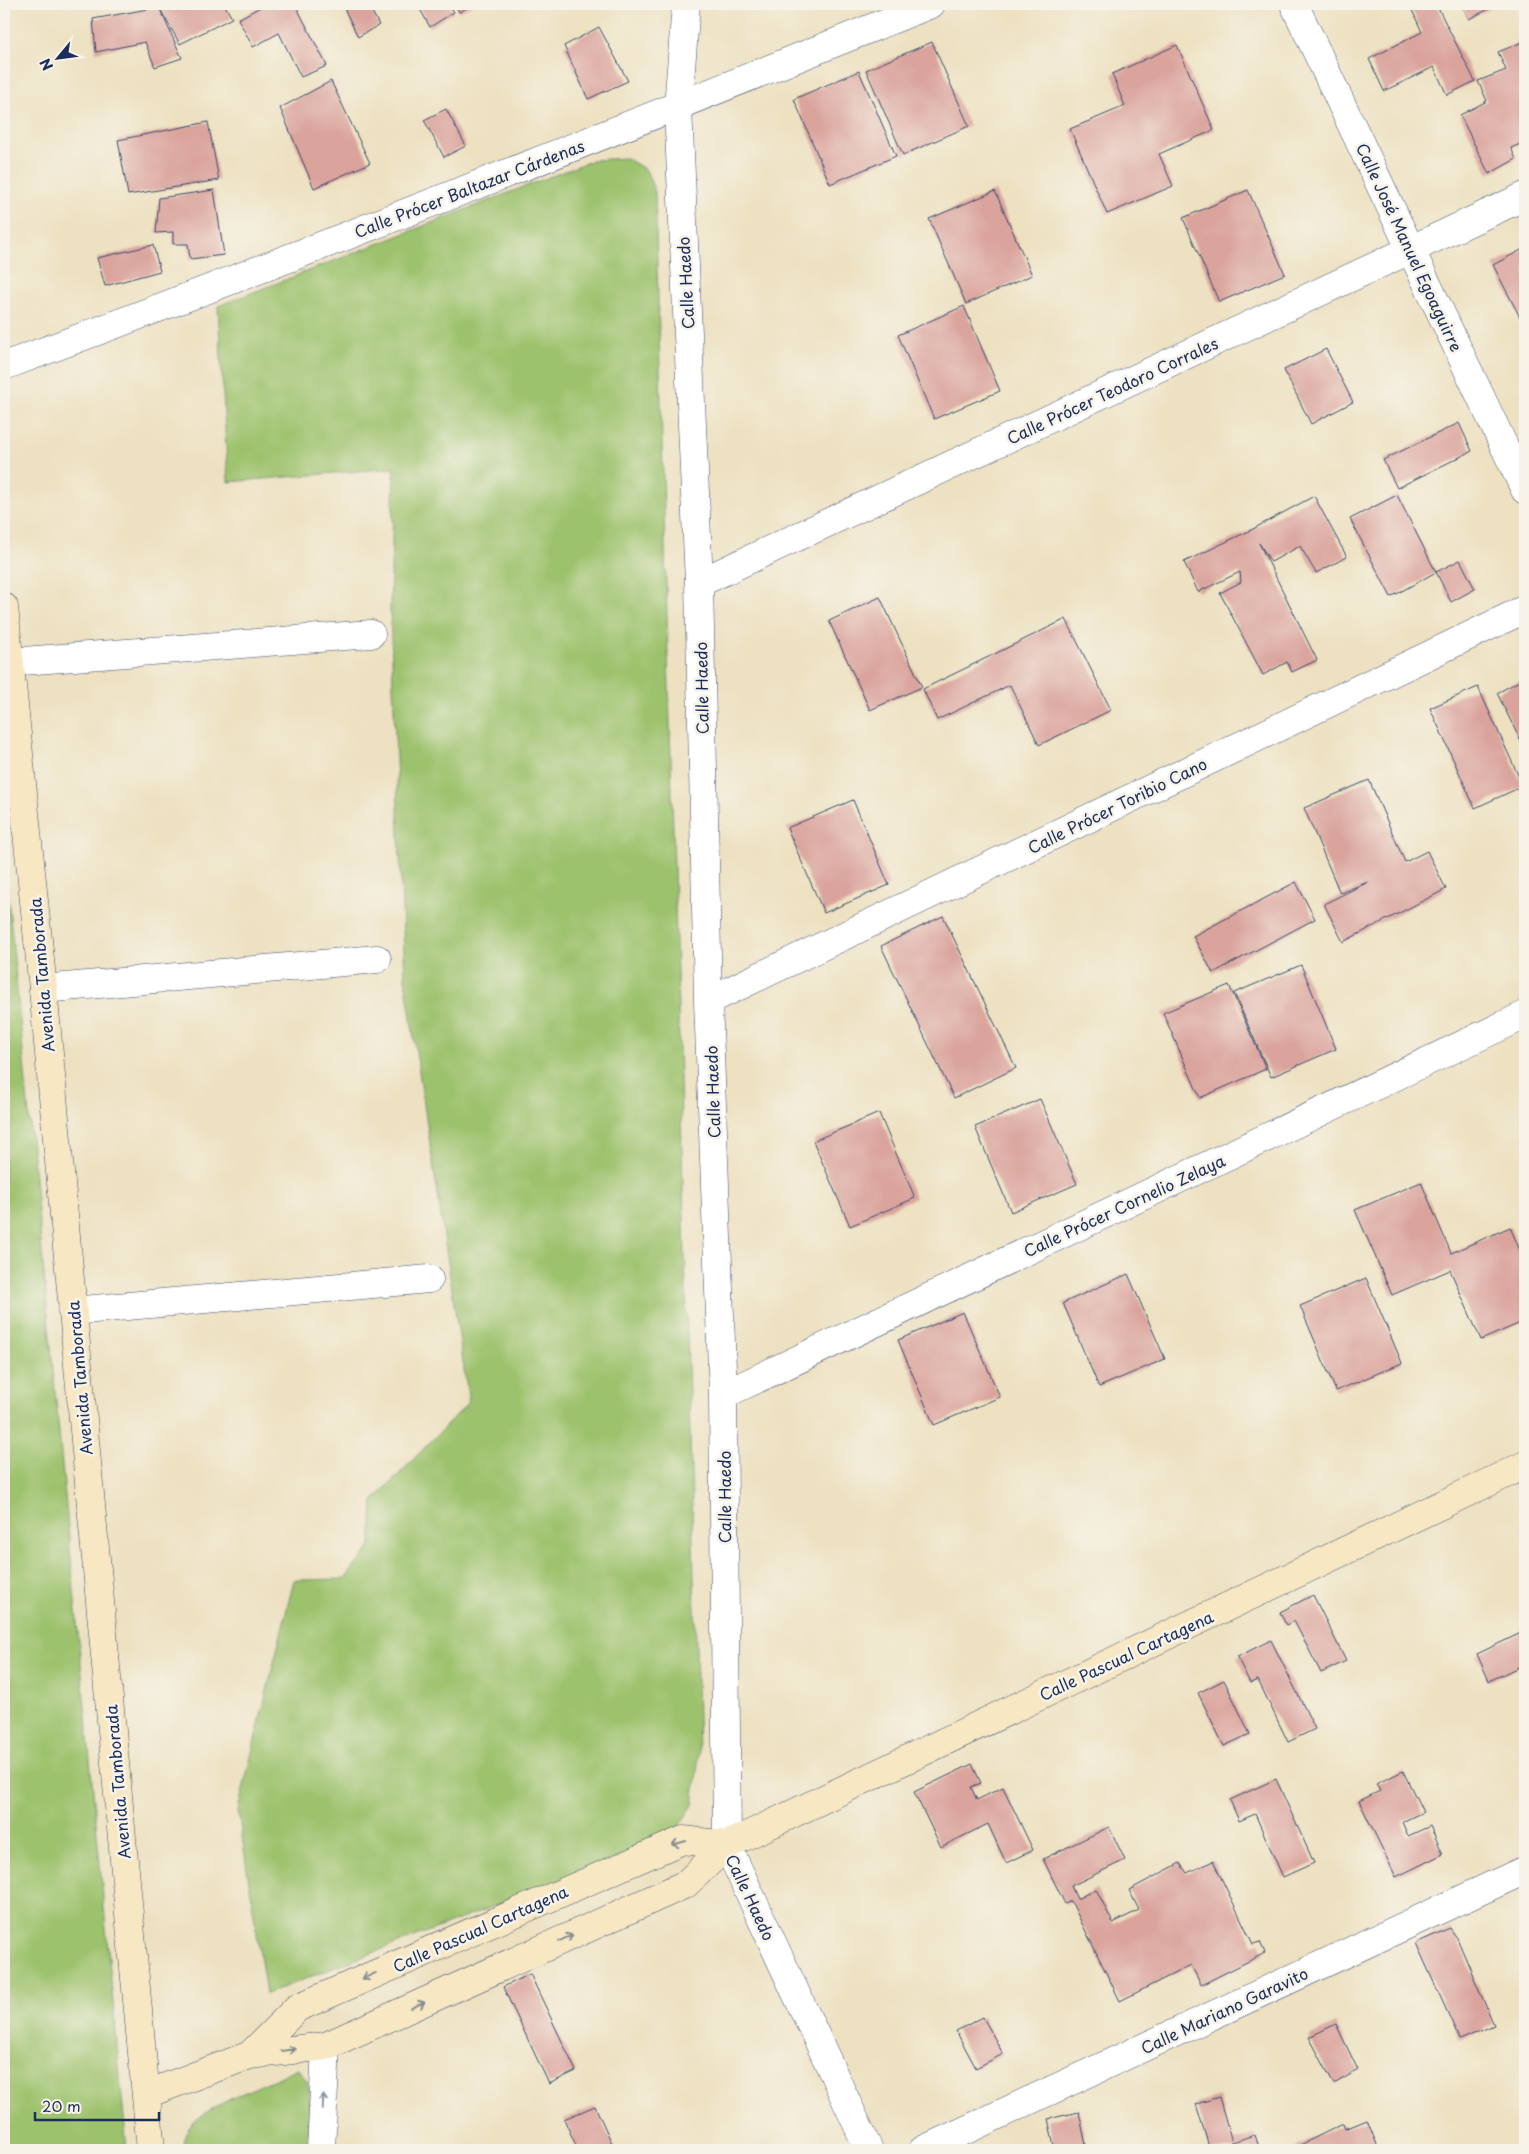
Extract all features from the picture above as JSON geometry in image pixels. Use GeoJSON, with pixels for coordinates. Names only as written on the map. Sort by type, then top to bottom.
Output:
{"type":"FeatureCollection","features":[{"type":"Feature","properties":{"kind":"street","name":"Calle Haedo"},"geometry":{"type":"LineString","coordinates":[[686,4],[678,107],[699,583],[708,1001],[723,1395],[727,1845],[869,2150]]}},
{"type":"Feature","properties":{"kind":"street","name":"Calle Prócer Baltazar Cárdenas"},"geometry":{"type":"LineString","coordinates":[[4,366],[678,107],[931,4]]}},
{"type":"Feature","properties":{"kind":"street","name":"Calle José Manuel Egoaguirre"},"geometry":{"type":"LineString","coordinates":[[1294,4],[1525,490]]}},
{"type":"Feature","properties":{"kind":"street","name":"Calle Prócer Teodoro Corrales"},"geometry":{"type":"LineString","coordinates":[[699,583],[1525,196]]}},
{"type":"Feature","properties":{"kind":"street","name":"Avenida Tamborada"},"geometry":{"type":"LineString","coordinates":[[4,607],[43,989],[151,2150]]}},
{"type":"Feature","properties":{"kind":"street","name":"Calle Prócer Toribio Cano"},"geometry":{"type":"LineString","coordinates":[[708,1001],[1525,609]]}},
{"type":"Feature","properties":{"kind":"street"},"geometry":{"type":"LineString","coordinates":[[10,662],[371,634]]}},
{"type":"Feature","properties":{"kind":"street"},"geometry":{"type":"LineString","coordinates":[[43,989],[376,959]]}},
{"type":"Feature","properties":{"kind":"street","name":"Calle Prócer Cornelio Zelaya"},"geometry":{"type":"LineString","coordinates":[[723,1395],[1525,1015]]}},
{"type":"Feature","properties":{"kind":"street"},"geometry":{"type":"LineString","coordinates":[[72,1311],[429,1279]]}},
{"type":"Feature","properties":{"kind":"street","name":"Calle Pascual Cartagena"},"geometry":{"type":"LineString","coordinates":[[147,2094],[250,2055],[326,2046],[686,1884],[727,1845],[1525,1465]]}},
{"type":"Feature","properties":{"kind":"street","name":"Calle Pascual Cartagena"},"geometry":{"type":"LineString","coordinates":[[250,2055],[297,2008],[683,1840],[727,1845]]}},
{"type":"Feature","properties":{"kind":"street","name":"Calle Mariano Garavito"},"geometry":{"type":"LineString","coordinates":[[923,2150],[1525,1870]]}},
{"type":"Feature","properties":{"kind":"street"},"geometry":{"type":"LineString","coordinates":[[321,2150],[326,2046]]}},
{"type":"Feature","properties":{"kind":"green space"},"geometry":{"type":"Polygon","coordinates":[[[626,158],[646,170],[655,192],[699,1754],[693,1805],[671,1838],[266,1994],[238,1810],[294,1580],[345,1579],[371,1546],[373,1501],[469,1402],[405,979],[390,611],[394,468],[228,482],[218,306],[593,160],[626,158]]]}},
{"type":"Feature","properties":{"kind":"green space"},"geometry":{"type":"Polygon","coordinates":[[[4,857],[12,936],[127,2150],[4,2150],[4,857]]]}},
{"type":"Feature","properties":{"kind":"green space"},"geometry":{"type":"Polygon","coordinates":[[[298,2069],[307,2081],[310,2097],[308,2150],[183,2150],[188,2130],[199,2118],[225,2102],[298,2069]]]}},
{"type":"Feature","properties":{"kind":"building"},"geometry":{"type":"Polygon","coordinates":[[[157,4],[193,4],[196,7],[202,4],[224,4],[232,18],[180,44],[157,4]]]}},
{"type":"Feature","properties":{"kind":"building"},"geometry":{"type":"Polygon","coordinates":[[[266,4],[295,4],[327,66],[301,77],[279,33],[253,47],[238,19],[266,4]]]}},
{"type":"Feature","properties":{"kind":"building"},"geometry":{"type":"Polygon","coordinates":[[[342,4],[368,4],[379,25],[358,37],[342,4]]]}},
{"type":"Feature","properties":{"kind":"building"},"geometry":{"type":"Polygon","coordinates":[[[417,4],[449,4],[454,12],[430,27],[417,4]]]}},
{"type":"Feature","properties":{"kind":"building"},"geometry":{"type":"Polygon","coordinates":[[[455,4],[474,4],[459,12],[455,4]]]}},
{"type":"Feature","properties":{"kind":"building"},"geometry":{"type":"Polygon","coordinates":[[[1420,4],[1436,4],[1475,81],[1447,95],[1434,67],[1384,91],[1369,59],[1422,32],[1411,8],[1420,4]]]}},
{"type":"Feature","properties":{"kind":"building"},"geometry":{"type":"Polygon","coordinates":[[[1461,4],[1495,4],[1495,6],[1469,19],[1461,4]]]}},
{"type":"Feature","properties":{"kind":"building"},"geometry":{"type":"Polygon","coordinates":[[[159,7],[182,58],[155,67],[145,42],[96,52],[93,19],[159,7]]]}},
{"type":"Feature","properties":{"kind":"building"},"geometry":{"type":"Polygon","coordinates":[[[599,27],[628,81],[588,99],[564,46],[599,27]]]}},
{"type":"Feature","properties":{"kind":"building"},"geometry":{"type":"Polygon","coordinates":[[[1525,41],[1525,142],[1511,148],[1516,159],[1489,174],[1460,115],[1487,101],[1478,81],[1506,70],[1498,52],[1525,41]]]}},
{"type":"Feature","properties":{"kind":"building"},"geometry":{"type":"Polygon","coordinates":[[[932,42],[969,126],[903,155],[866,70],[932,42]]]}},
{"type":"Feature","properties":{"kind":"building"},"geometry":{"type":"Polygon","coordinates":[[[1177,45],[1214,130],[1159,154],[1173,186],[1107,214],[1070,129],[1125,106],[1112,74],[1177,45]]]}},
{"type":"Feature","properties":{"kind":"building"},"geometry":{"type":"Polygon","coordinates":[[[859,71],[896,156],[830,184],[794,99],[859,71]]]}},
{"type":"Feature","properties":{"kind":"building"},"geometry":{"type":"Polygon","coordinates":[[[331,81],[370,163],[314,188],[280,108],[331,81]]]}},
{"type":"Feature","properties":{"kind":"building"},"geometry":{"type":"Polygon","coordinates":[[[446,109],[466,146],[444,157],[424,120],[446,109]]]}},
{"type":"Feature","properties":{"kind":"building"},"geometry":{"type":"Polygon","coordinates":[[[208,122],[219,180],[128,195],[118,140],[208,122]]]}},
{"type":"Feature","properties":{"kind":"building"},"geometry":{"type":"Polygon","coordinates":[[[214,190],[224,255],[190,259],[188,244],[173,244],[173,232],[156,233],[159,198],[214,190]]]}},
{"type":"Feature","properties":{"kind":"building"},"geometry":{"type":"Polygon","coordinates":[[[1248,190],[1285,274],[1219,302],[1183,218],[1248,190]]]}},
{"type":"Feature","properties":{"kind":"building"},"geometry":{"type":"Polygon","coordinates":[[[995,191],[1032,275],[966,304],[929,219],[995,191]]]}},
{"type":"Feature","properties":{"kind":"building"},"geometry":{"type":"Polygon","coordinates":[[[153,245],[160,271],[105,286],[97,258],[153,245]]]}},
{"type":"Feature","properties":{"kind":"building"},"geometry":{"type":"Polygon","coordinates":[[[1525,248],[1525,327],[1493,265],[1525,248]]]}},
{"type":"Feature","properties":{"kind":"building"},"geometry":{"type":"Polygon","coordinates":[[[964,306],[1000,391],[934,419],[898,335],[964,306]]]}},
{"type":"Feature","properties":{"kind":"building"},"geometry":{"type":"Polygon","coordinates":[[[1326,349],[1353,402],[1311,424],[1284,370],[1326,349]]]}},
{"type":"Feature","properties":{"kind":"building"},"geometry":{"type":"Polygon","coordinates":[[[1459,423],[1472,451],[1397,488],[1383,460],[1459,423]]]}},
{"type":"Feature","properties":{"kind":"building"},"geometry":{"type":"Polygon","coordinates":[[[1397,495],[1436,572],[1391,597],[1350,519],[1397,495]]]}},
{"type":"Feature","properties":{"kind":"building"},"geometry":{"type":"Polygon","coordinates":[[[1314,496],[1347,557],[1316,573],[1300,546],[1271,562],[1259,543],[1317,660],[1292,672],[1287,662],[1263,675],[1220,593],[1241,582],[1240,572],[1198,592],[1184,562],[1253,529],[1314,496]]]}},
{"type":"Feature","properties":{"kind":"building"},"geometry":{"type":"Polygon","coordinates":[[[1460,560],[1475,589],[1451,602],[1436,572],[1460,560]]]}},
{"type":"Feature","properties":{"kind":"building"},"geometry":{"type":"Polygon","coordinates":[[[880,597],[922,687],[870,710],[829,621],[880,597]]]}},
{"type":"Feature","properties":{"kind":"building"},"geometry":{"type":"Polygon","coordinates":[[[1066,619],[1111,710],[1039,745],[1010,685],[937,720],[923,689],[1066,619]]]}},
{"type":"Feature","properties":{"kind":"building"},"geometry":{"type":"Polygon","coordinates":[[[1525,678],[1525,750],[1497,693],[1525,678]]]}},
{"type":"Feature","properties":{"kind":"building"},"geometry":{"type":"Polygon","coordinates":[[[1478,687],[1523,786],[1475,808],[1430,708],[1478,687]]]}},
{"type":"Feature","properties":{"kind":"building"},"geometry":{"type":"Polygon","coordinates":[[[1369,780],[1405,862],[1427,851],[1446,889],[1343,942],[1324,904],[1368,882],[1340,893],[1304,808],[1369,780]]]}},
{"type":"Feature","properties":{"kind":"building"},"geometry":{"type":"Polygon","coordinates":[[[853,800],[889,885],[824,913],[787,828],[853,800]]]}},
{"type":"Feature","properties":{"kind":"building"},"geometry":{"type":"Polygon","coordinates":[[[1296,882],[1315,919],[1213,973],[1193,936],[1296,882]]]}},
{"type":"Feature","properties":{"kind":"building"},"geometry":{"type":"Polygon","coordinates":[[[943,916],[1016,1068],[954,1098],[881,946],[943,916]]]}},
{"type":"Feature","properties":{"kind":"building"},"geometry":{"type":"Polygon","coordinates":[[[1301,965],[1336,1049],[1271,1077],[1234,993],[1301,965]]]}},
{"type":"Feature","properties":{"kind":"building"},"geometry":{"type":"Polygon","coordinates":[[[1229,985],[1266,1069],[1200,1098],[1163,1013],[1229,985]]]}},
{"type":"Feature","properties":{"kind":"building"},"geometry":{"type":"Polygon","coordinates":[[[1040,1099],[1077,1184],[1011,1212],[975,1127],[1040,1099]]]}},
{"type":"Feature","properties":{"kind":"building"},"geometry":{"type":"Polygon","coordinates":[[[879,1113],[915,1198],[850,1226],[813,1141],[879,1113]]]}},
{"type":"Feature","properties":{"kind":"building"},"geometry":{"type":"Polygon","coordinates":[[[1421,1182],[1451,1253],[1510,1227],[1525,1262],[1525,1321],[1481,1340],[1450,1270],[1392,1295],[1355,1210],[1421,1182]]]}},
{"type":"Feature","properties":{"kind":"building"},"geometry":{"type":"Polygon","coordinates":[[[1128,1274],[1165,1359],[1099,1387],[1063,1303],[1128,1274]]]}},
{"type":"Feature","properties":{"kind":"building"},"geometry":{"type":"Polygon","coordinates":[[[1366,1278],[1402,1363],[1336,1391],[1300,1306],[1366,1278]]]}},
{"type":"Feature","properties":{"kind":"building"},"geometry":{"type":"Polygon","coordinates":[[[963,1312],[1000,1397],[934,1425],[898,1340],[963,1312]]]}},
{"type":"Feature","properties":{"kind":"building"},"geometry":{"type":"Polygon","coordinates":[[[1313,1595],[1346,1661],[1321,1673],[1294,1621],[1286,1625],[1280,1612],[1313,1595]]]}},
{"type":"Feature","properties":{"kind":"building"},"geometry":{"type":"Polygon","coordinates":[[[1525,1631],[1525,1664],[1489,1681],[1477,1654],[1525,1631]]]}},
{"type":"Feature","properties":{"kind":"building"},"geometry":{"type":"Polygon","coordinates":[[[1271,1640],[1315,1729],[1288,1742],[1258,1680],[1250,1683],[1237,1657],[1271,1640]]]}},
{"type":"Feature","properties":{"kind":"building"},"geometry":{"type":"Polygon","coordinates":[[[1224,1680],[1250,1734],[1224,1746],[1198,1693],[1224,1680]]]}},
{"type":"Feature","properties":{"kind":"building"},"geometry":{"type":"Polygon","coordinates":[[[972,1764],[981,1783],[971,1787],[977,1800],[1003,1787],[1033,1850],[1006,1863],[988,1824],[941,1847],[914,1792],[972,1764]]]}},
{"type":"Feature","properties":{"kind":"building"},"geometry":{"type":"Polygon","coordinates":[[[1403,1771],[1423,1812],[1402,1822],[1408,1836],[1430,1826],[1443,1854],[1396,1877],[1359,1801],[1380,1791],[1376,1784],[1403,1771]]]}},
{"type":"Feature","properties":{"kind":"building"},"geometry":{"type":"Polygon","coordinates":[[[1276,1779],[1314,1863],[1283,1877],[1255,1814],[1239,1821],[1230,1800],[1276,1779]]]}},
{"type":"Feature","properties":{"kind":"building"},"geometry":{"type":"Polygon","coordinates":[[[1109,1827],[1125,1860],[1071,1886],[1077,1899],[1096,1889],[1113,1923],[1139,1910],[1129,1890],[1180,1863],[1187,1873],[1213,1861],[1253,1944],[1260,1942],[1265,1953],[1201,1985],[1191,1965],[1120,2001],[1071,1901],[1065,1904],[1043,1859],[1109,1827]]]}},
{"type":"Feature","properties":{"kind":"building"},"geometry":{"type":"Polygon","coordinates":[[[1450,1928],[1457,1938],[1494,2025],[1460,2040],[1416,1943],[1450,1928]]]}},
{"type":"Feature","properties":{"kind":"building"},"geometry":{"type":"Polygon","coordinates":[[[530,1974],[576,2071],[549,2084],[503,1987],[530,1974]]]}},
{"type":"Feature","properties":{"kind":"building"},"geometry":{"type":"Polygon","coordinates":[[[983,2017],[1003,2054],[976,2068],[956,2031],[983,2017]]]}},
{"type":"Feature","properties":{"kind":"building"},"geometry":{"type":"Polygon","coordinates":[[[1336,2024],[1358,2070],[1334,2084],[1309,2037],[1336,2024]]]}},
{"type":"Feature","properties":{"kind":"building"},"geometry":{"type":"Polygon","coordinates":[[[1219,2097],[1232,2142],[1255,2135],[1260,2150],[1210,2150],[1196,2104],[1219,2097]]]}},
{"type":"Feature","properties":{"kind":"building"},"geometry":{"type":"Polygon","coordinates":[[[595,2106],[615,2150],[578,2150],[564,2119],[595,2106]]]}},
{"type":"Feature","properties":{"kind":"building"},"geometry":{"type":"Polygon","coordinates":[[[1079,2112],[1087,2150],[1055,2150],[1048,2119],[1079,2112]]]}},
{"type":"Feature","properties":{"kind":"building"},"geometry":{"type":"Polygon","coordinates":[[[1367,2120],[1379,2150],[1290,2150],[1343,2124],[1345,2129],[1367,2120]]]}},
{"type":"Feature","properties":{"kind":"building"},"geometry":{"type":"Polygon","coordinates":[[[1105,2146],[1106,2150],[1089,2150],[1089,2149],[1105,2146]]]}}]}
